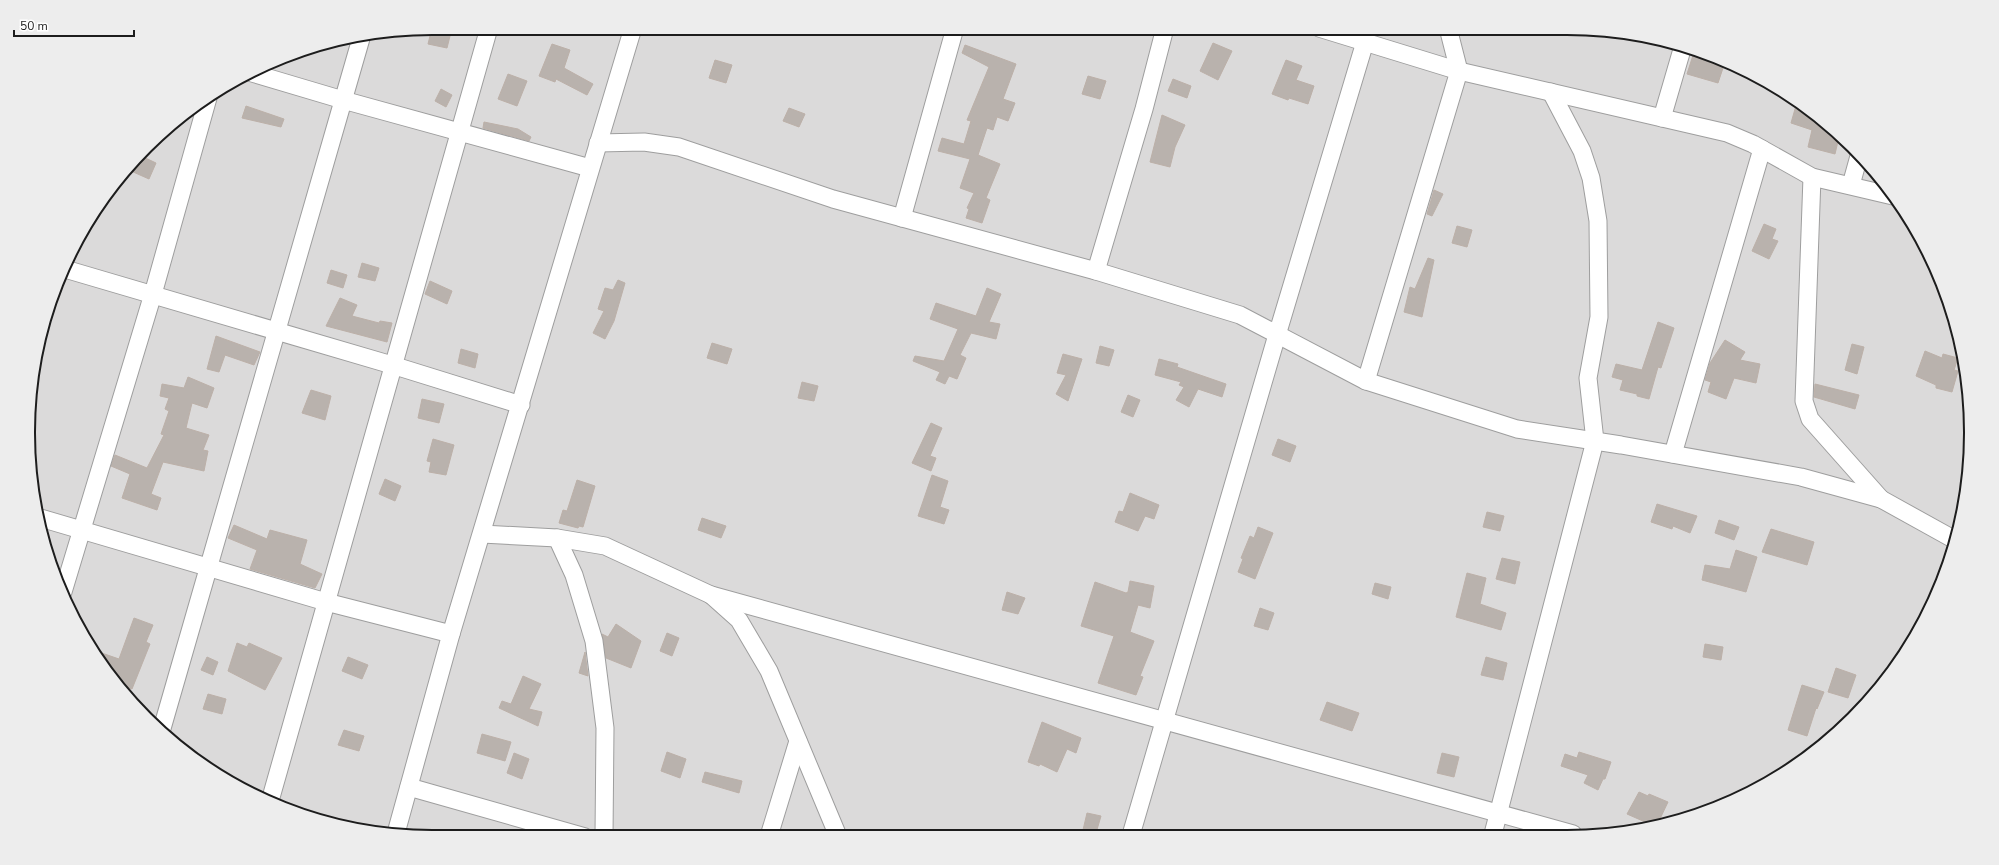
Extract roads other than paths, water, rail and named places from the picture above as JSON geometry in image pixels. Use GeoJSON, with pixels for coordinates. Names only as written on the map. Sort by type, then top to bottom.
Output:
{"type":"FeatureCollection","features":[{"type":"Feature","properties":{"kind":"street"},"geometry":{"type":"LineString","coordinates":[[271,796],[458,130],[487,35]]}},
{"type":"Feature","properties":{"kind":"street"},"geometry":{"type":"LineString","coordinates":[[397,828],[451,634],[568,249],[590,168],[631,35]]}},
{"type":"Feature","properties":{"kind":"street"},"geometry":{"type":"LineString","coordinates":[[902,218],[953,35]]}},
{"type":"Feature","properties":{"kind":"street"},"geometry":{"type":"LineString","coordinates":[[1096,271],[1144,109],[1163,35]]}},
{"type":"Feature","properties":{"kind":"street"},"geometry":{"type":"LineString","coordinates":[[1342,35],[1459,71],[1727,133],[1762,148],[1812,177],[1884,194]]}},
{"type":"Feature","properties":{"kind":"street"},"geometry":{"type":"LineString","coordinates":[[1366,381],[1459,71],[1450,35]]}},
{"type":"Feature","properties":{"kind":"street"},"geometry":{"type":"LineString","coordinates":[[163,725],[360,42]]}},
{"type":"Feature","properties":{"kind":"street"},"geometry":{"type":"LineString","coordinates":[[1132,830],[1277,335],[1365,42]]}},
{"type":"Feature","properties":{"kind":"street"},"geometry":{"type":"LineString","coordinates":[[1662,118],[1681,52]]}},
{"type":"Feature","properties":{"kind":"street"},"geometry":{"type":"LineString","coordinates":[[260,75],[343,100],[458,130],[590,168]]}},
{"type":"Feature","properties":{"kind":"street"},"geometry":{"type":"LineString","coordinates":[[1494,830],[1595,441],[1588,378],[1599,316],[1598,221],[1591,178],[1582,151],[1551,92]]}},
{"type":"Feature","properties":{"kind":"street"},"geometry":{"type":"LineString","coordinates":[[65,585],[153,294],[206,107]]}},
{"type":"Feature","properties":{"kind":"street"},"geometry":{"type":"LineString","coordinates":[[598,144],[644,142],[679,146],[833,199],[1096,271],[1240,316],[1366,381],[1517,429],[1673,454],[1801,477],[1881,499],[1949,537]]}},
{"type":"Feature","properties":{"kind":"street"},"geometry":{"type":"LineString","coordinates":[[1673,454],[1762,148]]}},
{"type":"Feature","properties":{"kind":"street"},"geometry":{"type":"LineString","coordinates":[[1851,185],[1857,162]]}},
{"type":"Feature","properties":{"kind":"street"},"geometry":{"type":"LineString","coordinates":[[1812,177],[1804,402],[1810,419],[1881,499]]}},
{"type":"Feature","properties":{"kind":"street"},"geometry":{"type":"LineString","coordinates":[[70,270],[277,330],[521,405]]}},
{"type":"Feature","properties":{"kind":"street"},"geometry":{"type":"LineString","coordinates":[[45,519],[326,602],[451,634]]}},
{"type":"Feature","properties":{"kind":"street"},"geometry":{"type":"LineString","coordinates":[[482,534],[557,538],[605,546],[711,595],[1559,830]]}},
{"type":"Feature","properties":{"kind":"street"},"geometry":{"type":"LineString","coordinates":[[557,538],[574,575],[594,641],[605,728],[604,830]]}},
{"type":"Feature","properties":{"kind":"street"},"geometry":{"type":"LineString","coordinates":[[711,595],[739,620],[769,672],[835,830]]}},
{"type":"Feature","properties":{"kind":"street"},"geometry":{"type":"LineString","coordinates":[[771,830],[798,741]]}},
{"type":"Feature","properties":{"kind":"street"},"geometry":{"type":"LineString","coordinates":[[409,787],[564,830]]}}]}
